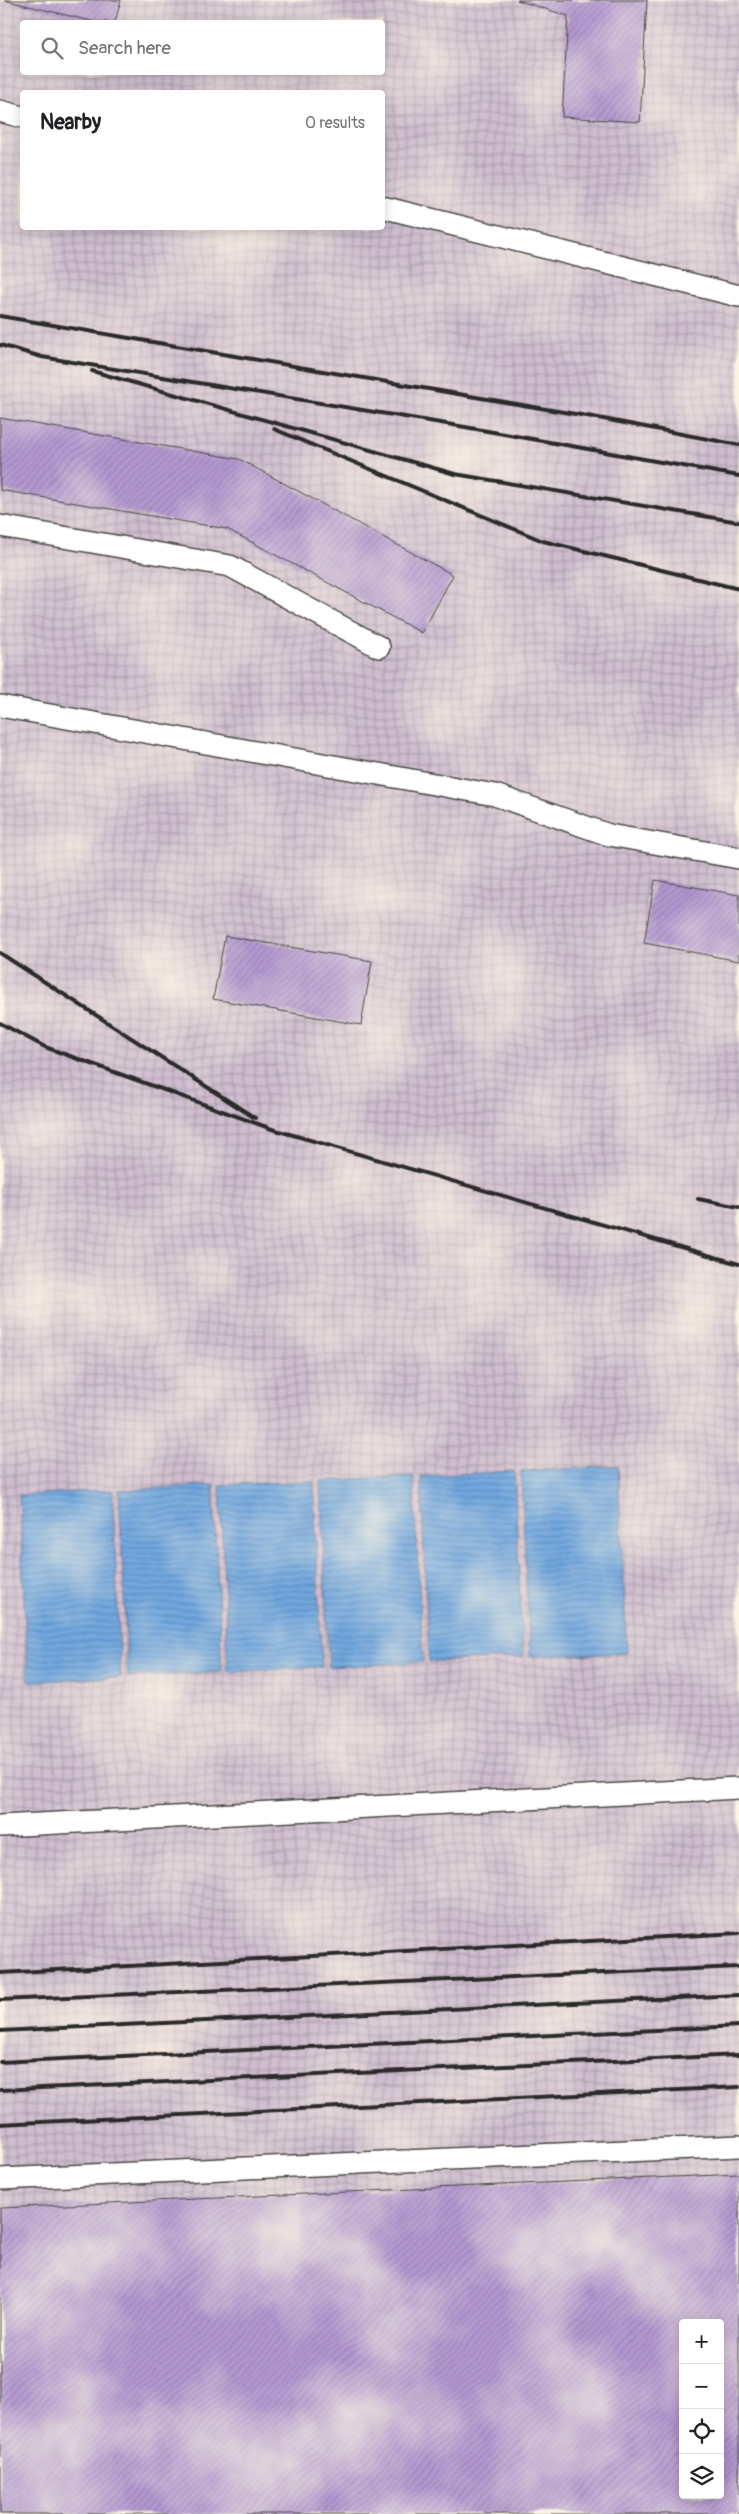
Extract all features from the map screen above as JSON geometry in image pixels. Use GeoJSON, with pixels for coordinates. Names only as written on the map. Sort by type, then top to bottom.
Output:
{"type":"FeatureCollection","features":[{"type":"Feature","properties":{"kind":"lane"},"geometry":{"type":"LineString","coordinates":[[0,111],[20,116]]}},
{"type":"Feature","properties":{"kind":"lane"},"geometry":{"type":"LineString","coordinates":[[385,208],[739,296]]}},
{"type":"Feature","properties":{"kind":"lane"},"geometry":{"type":"LineString","coordinates":[[0,526],[230,566],[379,647]]}},
{"type":"Feature","properties":{"kind":"lane"},"geometry":{"type":"LineString","coordinates":[[0,706],[495,795],[609,835],[739,858]]}},
{"type":"Feature","properties":{"kind":"lane"},"geometry":{"type":"LineString","coordinates":[[0,1826],[739,1788]]}},
{"type":"Feature","properties":{"kind":"lane"},"geometry":{"type":"LineString","coordinates":[[0,2179],[739,2146]]}},
{"type":"Feature","properties":{"kind":"shaded area"},"geometry":{"type":"Polygon","coordinates":[[[0,0],[739,0],[739,2514],[0,2514],[0,0]]]}},
{"type":"Feature","properties":{"kind":"water"},"geometry":{"type":"Polygon","coordinates":[[[618,1466],[627,1653],[530,1657],[521,1471],[618,1466]]]}},
{"type":"Feature","properties":{"kind":"water"},"geometry":{"type":"Polygon","coordinates":[[[514,1471],[523,1657],[429,1662],[421,1476],[514,1471]]]}},
{"type":"Feature","properties":{"kind":"water"},"geometry":{"type":"Polygon","coordinates":[[[413,1476],[423,1662],[329,1667],[320,1481],[413,1476]]]}},
{"type":"Feature","properties":{"kind":"water"},"geometry":{"type":"Polygon","coordinates":[[[313,1481],[322,1667],[228,1672],[220,1485],[313,1481]]]}},
{"type":"Feature","properties":{"kind":"water"},"geometry":{"type":"Polygon","coordinates":[[[213,1485],[222,1672],[128,1677],[119,1490],[213,1485]]]}},
{"type":"Feature","properties":{"kind":"water"},"geometry":{"type":"Polygon","coordinates":[[[112,1490],[121,1677],[28,1682],[19,1495],[112,1490]]]}},
{"type":"Feature","properties":{"kind":"building"},"geometry":{"type":"Polygon","coordinates":[[[4,0],[121,0],[116,20],[87,20],[4,0]]]}},
{"type":"Feature","properties":{"kind":"building"},"geometry":{"type":"Polygon","coordinates":[[[517,0],[647,0],[640,122],[562,117],[568,16],[517,0]]]}},
{"type":"Feature","properties":{"kind":"building"},"geometry":{"type":"Polygon","coordinates":[[[0,418],[239,459],[453,575],[422,633],[227,529],[0,490],[0,418]]]}},
{"type":"Feature","properties":{"kind":"building"},"geometry":{"type":"Polygon","coordinates":[[[655,880],[739,895],[739,961],[644,943],[655,880]]]}},
{"type":"Feature","properties":{"kind":"building"},"geometry":{"type":"Polygon","coordinates":[[[225,936],[372,961],[361,1025],[213,999],[225,936]]]}},
{"type":"Feature","properties":{"kind":"building"},"geometry":{"type":"Polygon","coordinates":[[[739,2174],[739,2514],[0,2514],[0,2208],[739,2174]]]}},
{"type":"Feature","properties":{"kind":"railway"},"geometry":{"type":"LineString","coordinates":[[0,316],[593,417],[739,445]]}},
{"type":"Feature","properties":{"kind":"railway"},"geometry":{"type":"LineString","coordinates":[[0,345],[42,357],[465,427],[739,476]]}},
{"type":"Feature","properties":{"kind":"railway"},"geometry":{"type":"LineString","coordinates":[[92,371],[455,474],[739,522]]}},
{"type":"Feature","properties":{"kind":"railway"},"geometry":{"type":"LineString","coordinates":[[274,429],[543,541],[739,589]]}},
{"type":"Feature","properties":{"kind":"railway"},"geometry":{"type":"LineString","coordinates":[[0,953],[255,1118]]}},
{"type":"Feature","properties":{"kind":"railway"},"geometry":{"type":"LineString","coordinates":[[0,1023],[45,1047],[272,1129],[739,1264]]}},
{"type":"Feature","properties":{"kind":"railway"},"geometry":{"type":"LineString","coordinates":[[698,1199],[739,1207]]}},
{"type":"Feature","properties":{"kind":"railway"},"geometry":{"type":"LineString","coordinates":[[0,1973],[739,1933]]}},
{"type":"Feature","properties":{"kind":"railway"},"geometry":{"type":"LineString","coordinates":[[0,2000],[739,1967]]}},
{"type":"Feature","properties":{"kind":"railway"},"geometry":{"type":"LineString","coordinates":[[0,2031],[739,1995]]}},
{"type":"Feature","properties":{"kind":"railway"},"geometry":{"type":"LineString","coordinates":[[0,2062],[739,2026]]}},
{"type":"Feature","properties":{"kind":"railway"},"geometry":{"type":"LineString","coordinates":[[0,2090],[739,2055]]}},
{"type":"Feature","properties":{"kind":"railway"},"geometry":{"type":"LineString","coordinates":[[0,2124],[739,2087]]}}]}
